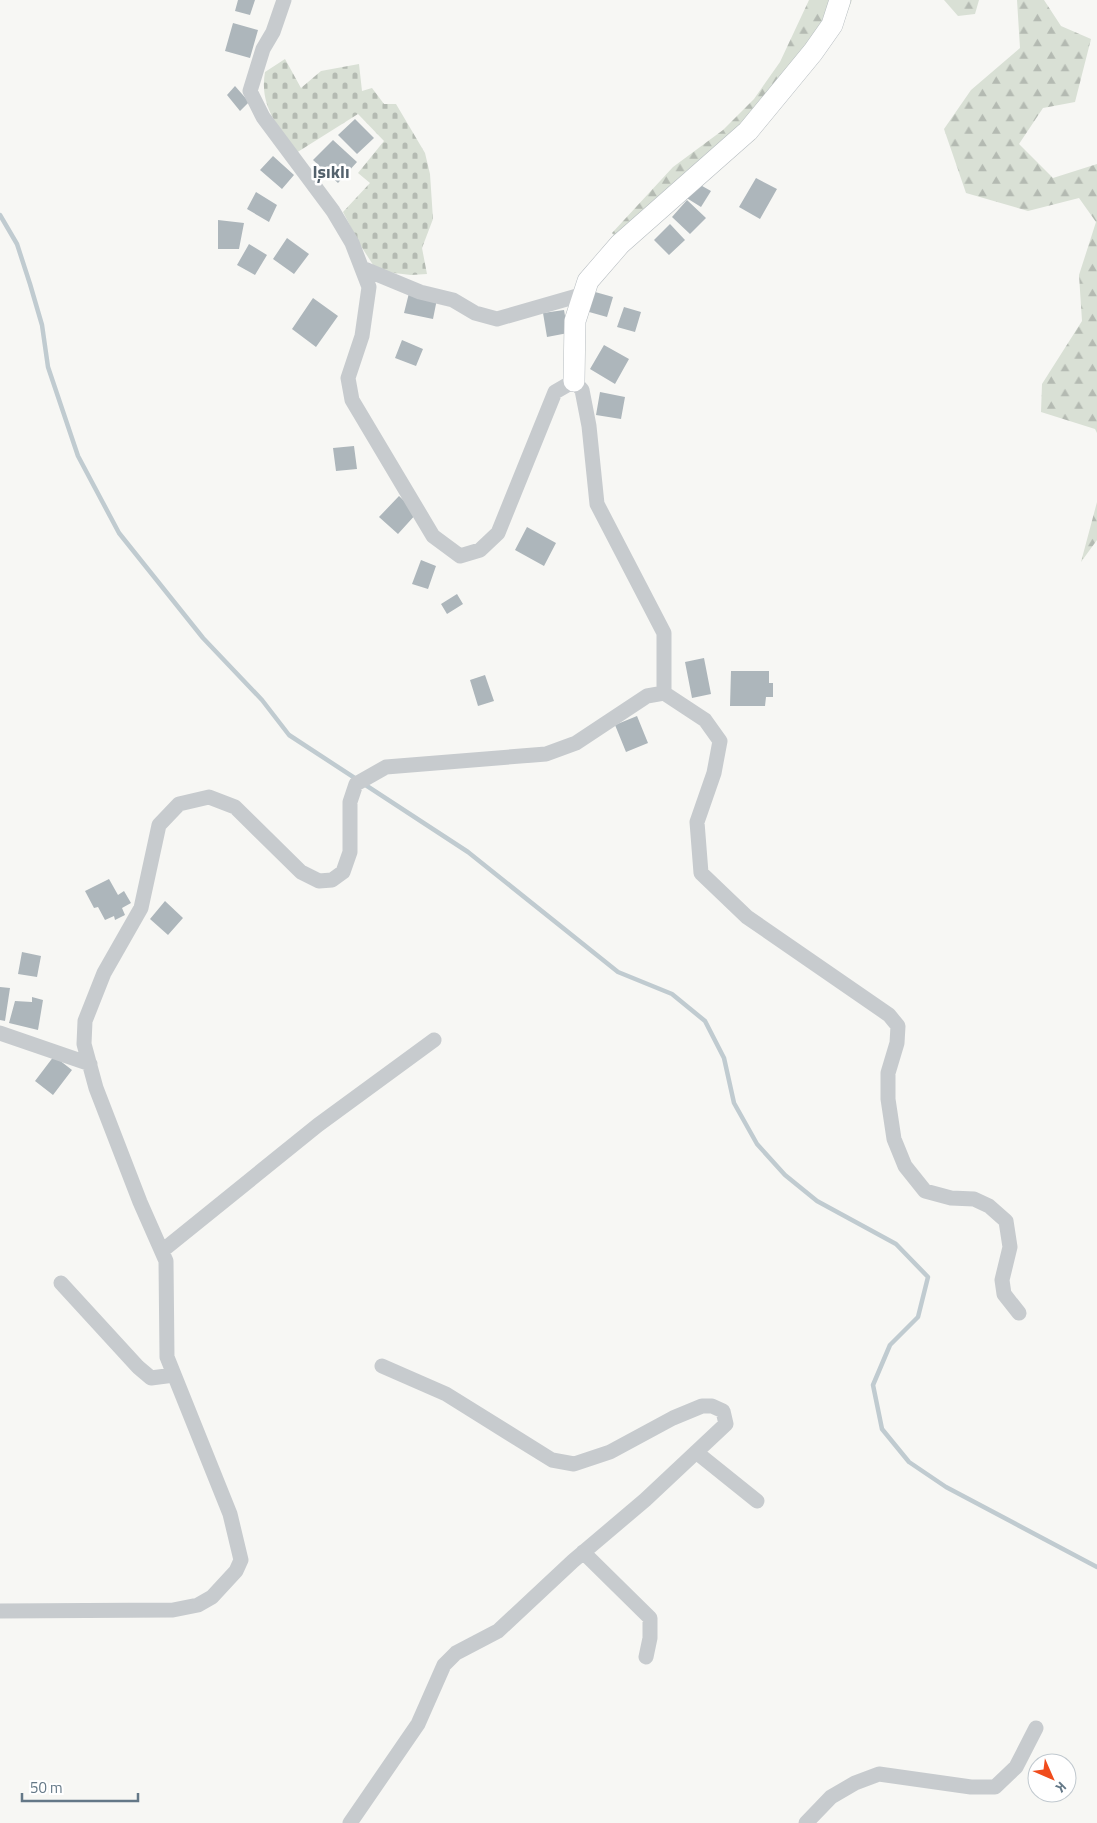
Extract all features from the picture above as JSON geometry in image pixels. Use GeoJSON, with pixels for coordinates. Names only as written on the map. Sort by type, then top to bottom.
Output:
{"type":"FeatureCollection","features":[{"type":"Feature","properties":{"kind":"street"},"geometry":{"type":"LineString","coordinates":[[284,0],[273,32],[263,50],[250,91],[263,117],[333,211],[352,243],[369,287],[362,336],[348,378],[352,400],[433,536],[460,556],[480,550],[498,533],[555,392],[574,381]]}},
{"type":"Feature","properties":{"kind":"street"},"geometry":{"type":"LineString","coordinates":[[664,693],[664,633],[597,504],[589,426],[582,390],[574,381],[575,321],[588,281],[620,244],[748,131],[813,52],[832,25],[840,0]]}},
{"type":"Feature","properties":{"kind":"street"},"geometry":{"type":"LineString","coordinates":[[362,268],[420,292],[452,300],[475,313],[497,320],[584,294]]}},
{"type":"Feature","properties":{"kind":"street"},"geometry":{"type":"LineString","coordinates":[[0,1611],[174,1610],[198,1605],[212,1597],[236,1570],[240,1560],[230,1514],[167,1356],[166,1261],[140,1202],[96,1088],[84,1044],[85,1020],[104,973],[141,908],[159,825],[179,804],[209,797],[235,807],[301,872],[319,881],[332,880],[343,872],[350,852],[350,802],[356,784],[386,767],[546,754],[576,743],[647,696],[664,693],[705,720],[720,741],[714,773],[697,822],[701,873],[747,917],[889,1015],[898,1026],[897,1043],[888,1073],[888,1099],[894,1140],[905,1166],[926,1191],[951,1198],[974,1199],[989,1206],[1006,1221],[1010,1247],[1002,1280],[1004,1294],[1019,1314]]}},
{"type":"Feature","properties":{"kind":"street"},"geometry":{"type":"LineString","coordinates":[[0,1033],[90,1064]]}},
{"type":"Feature","properties":{"kind":"street"},"geometry":{"type":"LineString","coordinates":[[162,1251],[318,1125],[434,1040]]}},
{"type":"Feature","properties":{"kind":"street"},"geometry":{"type":"LineString","coordinates":[[61,1283],[138,1367],[151,1378],[174,1375]]}},
{"type":"Feature","properties":{"kind":"street"},"geometry":{"type":"LineString","coordinates":[[350,1823],[418,1724],[444,1665],[456,1653],[498,1632],[583,1552],[644,1500],[726,1424],[723,1411],[712,1406],[702,1406],[673,1418],[610,1452],[574,1464],[552,1460],[446,1394],[382,1366]]}},
{"type":"Feature","properties":{"kind":"street"},"geometry":{"type":"LineString","coordinates":[[696,1452],[757,1501]]}},
{"type":"Feature","properties":{"kind":"street"},"geometry":{"type":"LineString","coordinates":[[583,1552],[650,1618],[650,1638],[646,1657]]}},
{"type":"Feature","properties":{"kind":"street"},"geometry":{"type":"LineString","coordinates":[[806,1823],[831,1797],[855,1783],[880,1774],[971,1787],[995,1787],[1016,1767],[1036,1728]]}},
{"type":"Feature","properties":{"kind":"green space"},"geometry":{"type":"Polygon","coordinates":[[[809,0],[852,0],[840,32],[620,244],[612,233],[673,167],[723,130],[754,99],[780,62],[809,0]]]}},
{"type":"Feature","properties":{"kind":"green space"},"geometry":{"type":"Polygon","coordinates":[[[944,0],[979,0],[975,14],[958,16],[944,0]]]}},
{"type":"Feature","properties":{"kind":"green space"},"geometry":{"type":"Polygon","coordinates":[[[1017,0],[1044,0],[1061,26],[1091,39],[1075,102],[1043,108],[1019,144],[1053,178],[1097,164],[1097,433],[1095,429],[1041,412],[1042,384],[1082,321],[1079,275],[1096,222],[1079,198],[1028,211],[966,193],[944,129],[971,90],[1020,48],[1017,0]]]}},
{"type":"Feature","properties":{"kind":"green space"},"geometry":{"type":"Polygon","coordinates":[[[285,59],[301,88],[321,71],[359,64],[362,91],[372,88],[384,104],[396,104],[425,153],[430,174],[433,219],[422,248],[427,274],[411,275],[377,271],[359,243],[343,212],[370,183],[358,173],[384,141],[358,114],[296,153],[283,134],[267,105],[264,84],[265,72],[285,59]]]}},
{"type":"Feature","properties":{"kind":"green space"},"geometry":{"type":"Polygon","coordinates":[[[1097,502],[1097,540],[1081,562],[1097,502]]]}},
{"type":"Feature","properties":{"kind":"building"},"geometry":{"type":"Polygon","coordinates":[[[238,0],[255,0],[250,15],[235,11],[238,0]]]}},
{"type":"Feature","properties":{"kind":"building"},"geometry":{"type":"Polygon","coordinates":[[[233,23],[258,30],[250,58],[225,51],[233,23]]]}},
{"type":"Feature","properties":{"kind":"building"},"geometry":{"type":"Polygon","coordinates":[[[235,86],[249,102],[240,111],[227,95],[235,86]]]}},
{"type":"Feature","properties":{"kind":"building"},"geometry":{"type":"Polygon","coordinates":[[[355,119],[374,138],[357,154],[338,135],[355,119]]]}},
{"type":"Feature","properties":{"kind":"building"},"geometry":{"type":"Polygon","coordinates":[[[333,140],[357,162],[338,183],[313,160],[333,140]]]}},
{"type":"Feature","properties":{"kind":"building"},"geometry":{"type":"Polygon","coordinates":[[[273,156],[294,175],[282,189],[260,170],[273,156]]]}},
{"type":"Feature","properties":{"kind":"building"},"geometry":{"type":"Polygon","coordinates":[[[756,178],[777,189],[760,219],[739,207],[756,178]]]}},
{"type":"Feature","properties":{"kind":"building"},"geometry":{"type":"Polygon","coordinates":[[[695,182],[711,191],[701,207],[685,197],[695,182]]]}},
{"type":"Feature","properties":{"kind":"building"},"geometry":{"type":"Polygon","coordinates":[[[256,192],[277,205],[269,222],[247,209],[256,192]]]}},
{"type":"Feature","properties":{"kind":"building"},"geometry":{"type":"Polygon","coordinates":[[[687,200],[706,218],[690,234],[672,217],[687,200]]]}},
{"type":"Feature","properties":{"kind":"building"},"geometry":{"type":"Polygon","coordinates":[[[218,220],[244,223],[239,249],[218,249],[218,220]]]}},
{"type":"Feature","properties":{"kind":"building"},"geometry":{"type":"Polygon","coordinates":[[[670,224],[685,240],[669,255],[654,240],[670,224]]]}},
{"type":"Feature","properties":{"kind":"building"},"geometry":{"type":"Polygon","coordinates":[[[287,238],[309,254],[294,274],[273,259],[287,238]]]}},
{"type":"Feature","properties":{"kind":"building"},"geometry":{"type":"Polygon","coordinates":[[[249,244],[267,255],[255,275],[237,265],[249,244]]]}},
{"type":"Feature","properties":{"kind":"building"},"geometry":{"type":"Polygon","coordinates":[[[588,290],[613,297],[607,317],[582,310],[588,290]]]}},
{"type":"Feature","properties":{"kind":"building"},"geometry":{"type":"Polygon","coordinates":[[[409,293],[437,299],[433,319],[404,313],[409,293]]]}},
{"type":"Feature","properties":{"kind":"building"},"geometry":{"type":"Polygon","coordinates":[[[313,298],[338,316],[316,347],[292,329],[313,298]]]}},
{"type":"Feature","properties":{"kind":"building"},"geometry":{"type":"Polygon","coordinates":[[[624,307],[641,312],[635,332],[617,327],[624,307]]]}},
{"type":"Feature","properties":{"kind":"building"},"geometry":{"type":"Polygon","coordinates":[[[564,310],[568,333],[547,337],[543,313],[564,310]]]}},
{"type":"Feature","properties":{"kind":"building"},"geometry":{"type":"Polygon","coordinates":[[[402,340],[423,349],[416,366],[395,358],[402,340]]]}},
{"type":"Feature","properties":{"kind":"building"},"geometry":{"type":"Polygon","coordinates":[[[604,345],[629,359],[615,384],[590,369],[604,345]]]}},
{"type":"Feature","properties":{"kind":"building"},"geometry":{"type":"Polygon","coordinates":[[[600,392],[625,397],[621,419],[596,415],[600,392]]]}},
{"type":"Feature","properties":{"kind":"building"},"geometry":{"type":"Polygon","coordinates":[[[354,446],[357,469],[336,471],[333,448],[354,446]]]}},
{"type":"Feature","properties":{"kind":"building"},"geometry":{"type":"Polygon","coordinates":[[[399,496],[417,513],[398,534],[379,517],[399,496]]]}},
{"type":"Feature","properties":{"kind":"building"},"geometry":{"type":"Polygon","coordinates":[[[527,527],[556,543],[544,566],[515,550],[527,527]]]}},
{"type":"Feature","properties":{"kind":"building"},"geometry":{"type":"Polygon","coordinates":[[[421,560],[436,566],[428,589],[412,584],[421,560]]]}},
{"type":"Feature","properties":{"kind":"building"},"geometry":{"type":"Polygon","coordinates":[[[457,594],[463,604],[447,614],[441,604],[457,594]]]}},
{"type":"Feature","properties":{"kind":"building"},"geometry":{"type":"Polygon","coordinates":[[[704,658],[711,694],[692,698],[685,662],[704,658]]]}},
{"type":"Feature","properties":{"kind":"building"},"geometry":{"type":"Polygon","coordinates":[[[731,671],[769,671],[769,683],[773,683],[773,697],[766,697],[765,706],[730,706],[731,671]]]}},
{"type":"Feature","properties":{"kind":"building"},"geometry":{"type":"Polygon","coordinates":[[[485,675],[494,701],[478,706],[470,680],[485,675]]]}},
{"type":"Feature","properties":{"kind":"building"},"geometry":{"type":"Polygon","coordinates":[[[637,716],[648,743],[626,752],[615,725],[637,716]]]}},
{"type":"Feature","properties":{"kind":"building"},"geometry":{"type":"Polygon","coordinates":[[[109,879],[118,895],[124,891],[131,903],[122,908],[125,915],[115,920],[114,916],[105,920],[98,907],[94,908],[85,891],[109,879]]]}},
{"type":"Feature","properties":{"kind":"building"},"geometry":{"type":"Polygon","coordinates":[[[165,901],[183,918],[168,935],[150,919],[165,901]]]}},
{"type":"Feature","properties":{"kind":"building"},"geometry":{"type":"Polygon","coordinates":[[[22,952],[41,956],[37,977],[18,974],[22,952]]]}},
{"type":"Feature","properties":{"kind":"building"},"geometry":{"type":"Polygon","coordinates":[[[0,987],[10,988],[5,1021],[0,1020],[0,987]]]}},
{"type":"Feature","properties":{"kind":"building"},"geometry":{"type":"Polygon","coordinates":[[[32,997],[43,1000],[38,1030],[9,1023],[15,1001],[32,1002],[32,997]]]}},
{"type":"Feature","properties":{"kind":"building"},"geometry":{"type":"Polygon","coordinates":[[[54,1056],[72,1070],[53,1095],[35,1081],[54,1056]]]}},
{"type":"Feature","properties":{"kind":"waterway"},"geometry":{"type":"LineString","coordinates":[[0,215],[17,244],[30,284],[42,325],[48,367],[78,456],[119,533],[203,638],[262,700],[289,735],[468,852],[618,972],[672,994],[705,1021],[724,1058],[734,1103],[757,1144],[785,1175],[817,1201],[896,1244],[928,1277],[918,1317],[890,1345],[873,1385],[882,1429],[909,1462],[946,1487],[1097,1567]]}},
{"type":"Feature","properties":{"kind":"district","name":"Işıklı"},"geometry":{"type":"Point","coordinates":[331,172]}}]}
